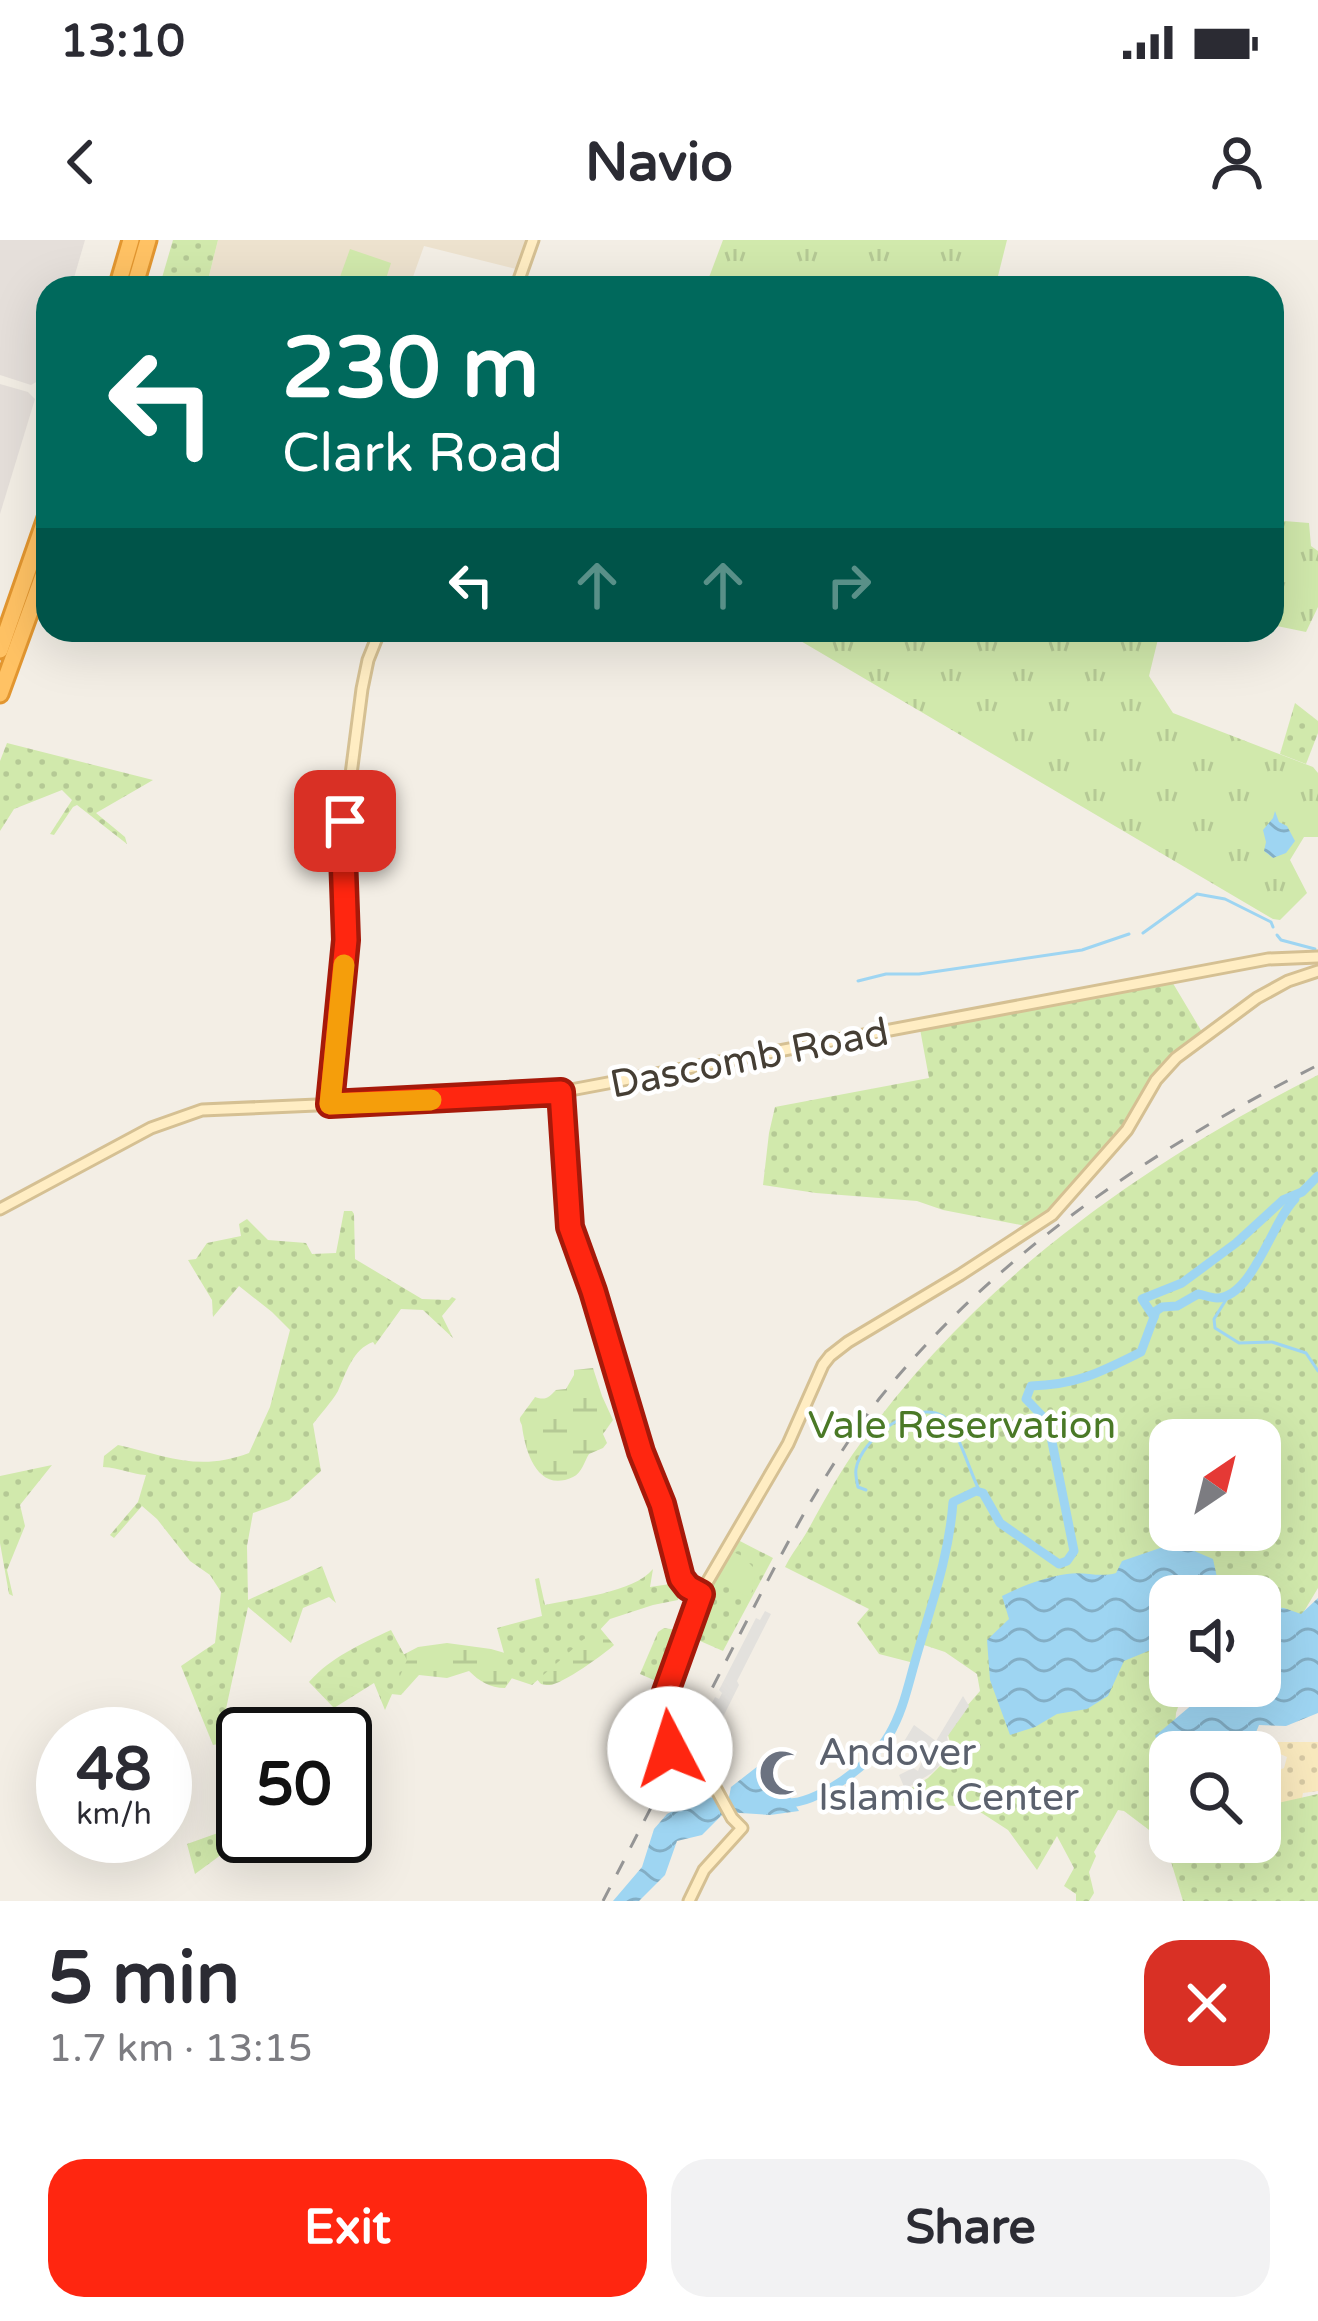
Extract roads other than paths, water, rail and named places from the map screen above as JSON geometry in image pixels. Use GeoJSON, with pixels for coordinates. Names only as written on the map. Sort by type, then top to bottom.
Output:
{"type":"FeatureCollection","features":[{"type":"Feature","properties":{"kind":"highway"},"geometry":{"type":"LineString","coordinates":[[120,276],[131,240]]}},
{"type":"Feature","properties":{"kind":"highway"},"geometry":{"type":"LineString","coordinates":[[138,276],[148,240]]}},
{"type":"Feature","properties":{"kind":"highway"},"geometry":{"type":"LineString","coordinates":[[0,650],[36,546]]}},
{"type":"Feature","properties":{"kind":"highway"},"geometry":{"type":"LineString","coordinates":[[0,694],[36,595]]}},
{"type":"Feature","properties":{"kind":"main road"},"geometry":{"type":"LineString","coordinates":[[520,276],[533,240]]}},
{"type":"Feature","properties":{"kind":"main road"},"geometry":{"type":"LineString","coordinates":[[330,1104],[346,940],[345,821],[362,689],[375,642]]}},
{"type":"Feature","properties":{"kind":"main road","name":"Dascomb Road"},"geometry":{"type":"LineString","coordinates":[[0,1208],[175,1118],[219,1108],[561,1092],[1268,959],[1310,964]]}},
{"type":"Feature","properties":{"kind":"main road"},"geometry":{"type":"LineString","coordinates":[[689,1901],[704,1870],[742,1828],[706,1774],[673,1754],[663,1716],[666,1689],[701,1594],[788,1444],[830,1356],[1052,1215],[1127,1130],[1164,1069],[1256,998],[1310,964]]}},
{"type":"Feature","properties":{"kind":"main road"},"geometry":{"type":"LineString","coordinates":[[561,1092],[570,1227],[662,1504],[681,1578],[701,1594]]}},
{"type":"Feature","properties":{"kind":"water"},"geometry":{"type":"Polygon","coordinates":[[[1275,811],[1295,841],[1286,853],[1273,858],[1264,851],[1263,830],[1275,811]]]}},
{"type":"Feature","properties":{"kind":"water"},"geometry":{"type":"Polygon","coordinates":[[[1151,1551],[1194,1551],[1213,1559],[1216,1575],[1149,1575],[1149,1651],[1124,1661],[1108,1696],[1087,1709],[1057,1714],[1010,1735],[990,1680],[987,1640],[1009,1619],[1002,1596],[1059,1575],[1116,1573],[1122,1561],[1151,1551]]]}},
{"type":"Feature","properties":{"kind":"water"},"geometry":{"type":"Polygon","coordinates":[[[1318,1598],[1318,1713],[1286,1726],[1259,1725],[1257,1731],[1161,1731],[1189,1707],[1281,1707],[1281,1608],[1301,1614],[1318,1598]]]}},
{"type":"Feature","properties":{"kind":"water"},"geometry":{"type":"Polygon","coordinates":[[[758,1766],[799,1811],[770,1815],[725,1812],[702,1835],[677,1841],[665,1875],[639,1901],[613,1901],[642,1867],[654,1829],[667,1814],[697,1798],[729,1797],[731,1787],[758,1766]]]}},
{"type":"Feature","properties":{"kind":"waterway"},"geometry":{"type":"LineString","coordinates":[[1143,933],[1197,894],[1225,899],[1273,927]]}},
{"type":"Feature","properties":{"kind":"waterway"},"geometry":{"type":"LineString","coordinates":[[858,981],[1082,950],[1129,934]]}},
{"type":"Feature","properties":{"kind":"waterway"},"geometry":{"type":"LineString","coordinates":[[1277,935],[1315,949]]}},
{"type":"Feature","properties":{"kind":"waterway"},"geometry":{"type":"LineString","coordinates":[[783,1803],[811,1798],[842,1781],[889,1735],[904,1701],[938,1585],[953,1502],[976,1491],[983,1493],[1000,1523],[1059,1564],[1074,1551],[1048,1422],[1026,1399],[1031,1386],[1075,1380],[1141,1352],[1154,1317],[1142,1299],[1182,1283],[1318,1176]]}},
{"type":"Feature","properties":{"kind":"waterway"},"geometry":{"type":"LineString","coordinates":[[1154,1317],[1162,1307],[1177,1306],[1198,1294],[1217,1298],[1241,1285],[1295,1199]]}},
{"type":"Feature","properties":{"kind":"waterway"},"geometry":{"type":"LineString","coordinates":[[1229,1295],[1214,1319],[1215,1328],[1239,1343],[1272,1342],[1306,1353],[1318,1371]]}},
{"type":"Feature","properties":{"kind":"waterway"},"geometry":{"type":"LineString","coordinates":[[866,1490],[858,1487],[856,1471],[868,1446],[904,1417],[931,1412],[943,1416],[953,1429],[980,1492]]}},
{"type":"Feature","properties":{"kind":"railway"},"geometry":{"type":"LineString","coordinates":[[603,1901],[821,1484],[879,1399],[924,1346],[973,1297],[1080,1209],[1197,1132],[1318,1065]]}},
{"type":"Feature","properties":{"kind":"place","name":"Andover Islamic Center"},"geometry":{"type":"Point","coordinates":[782,1773]}},
{"type":"Feature","properties":{"kind":"park label","name":"Vale Reservation"},"geometry":{"type":"Point","coordinates":[962,1424]}}]}
